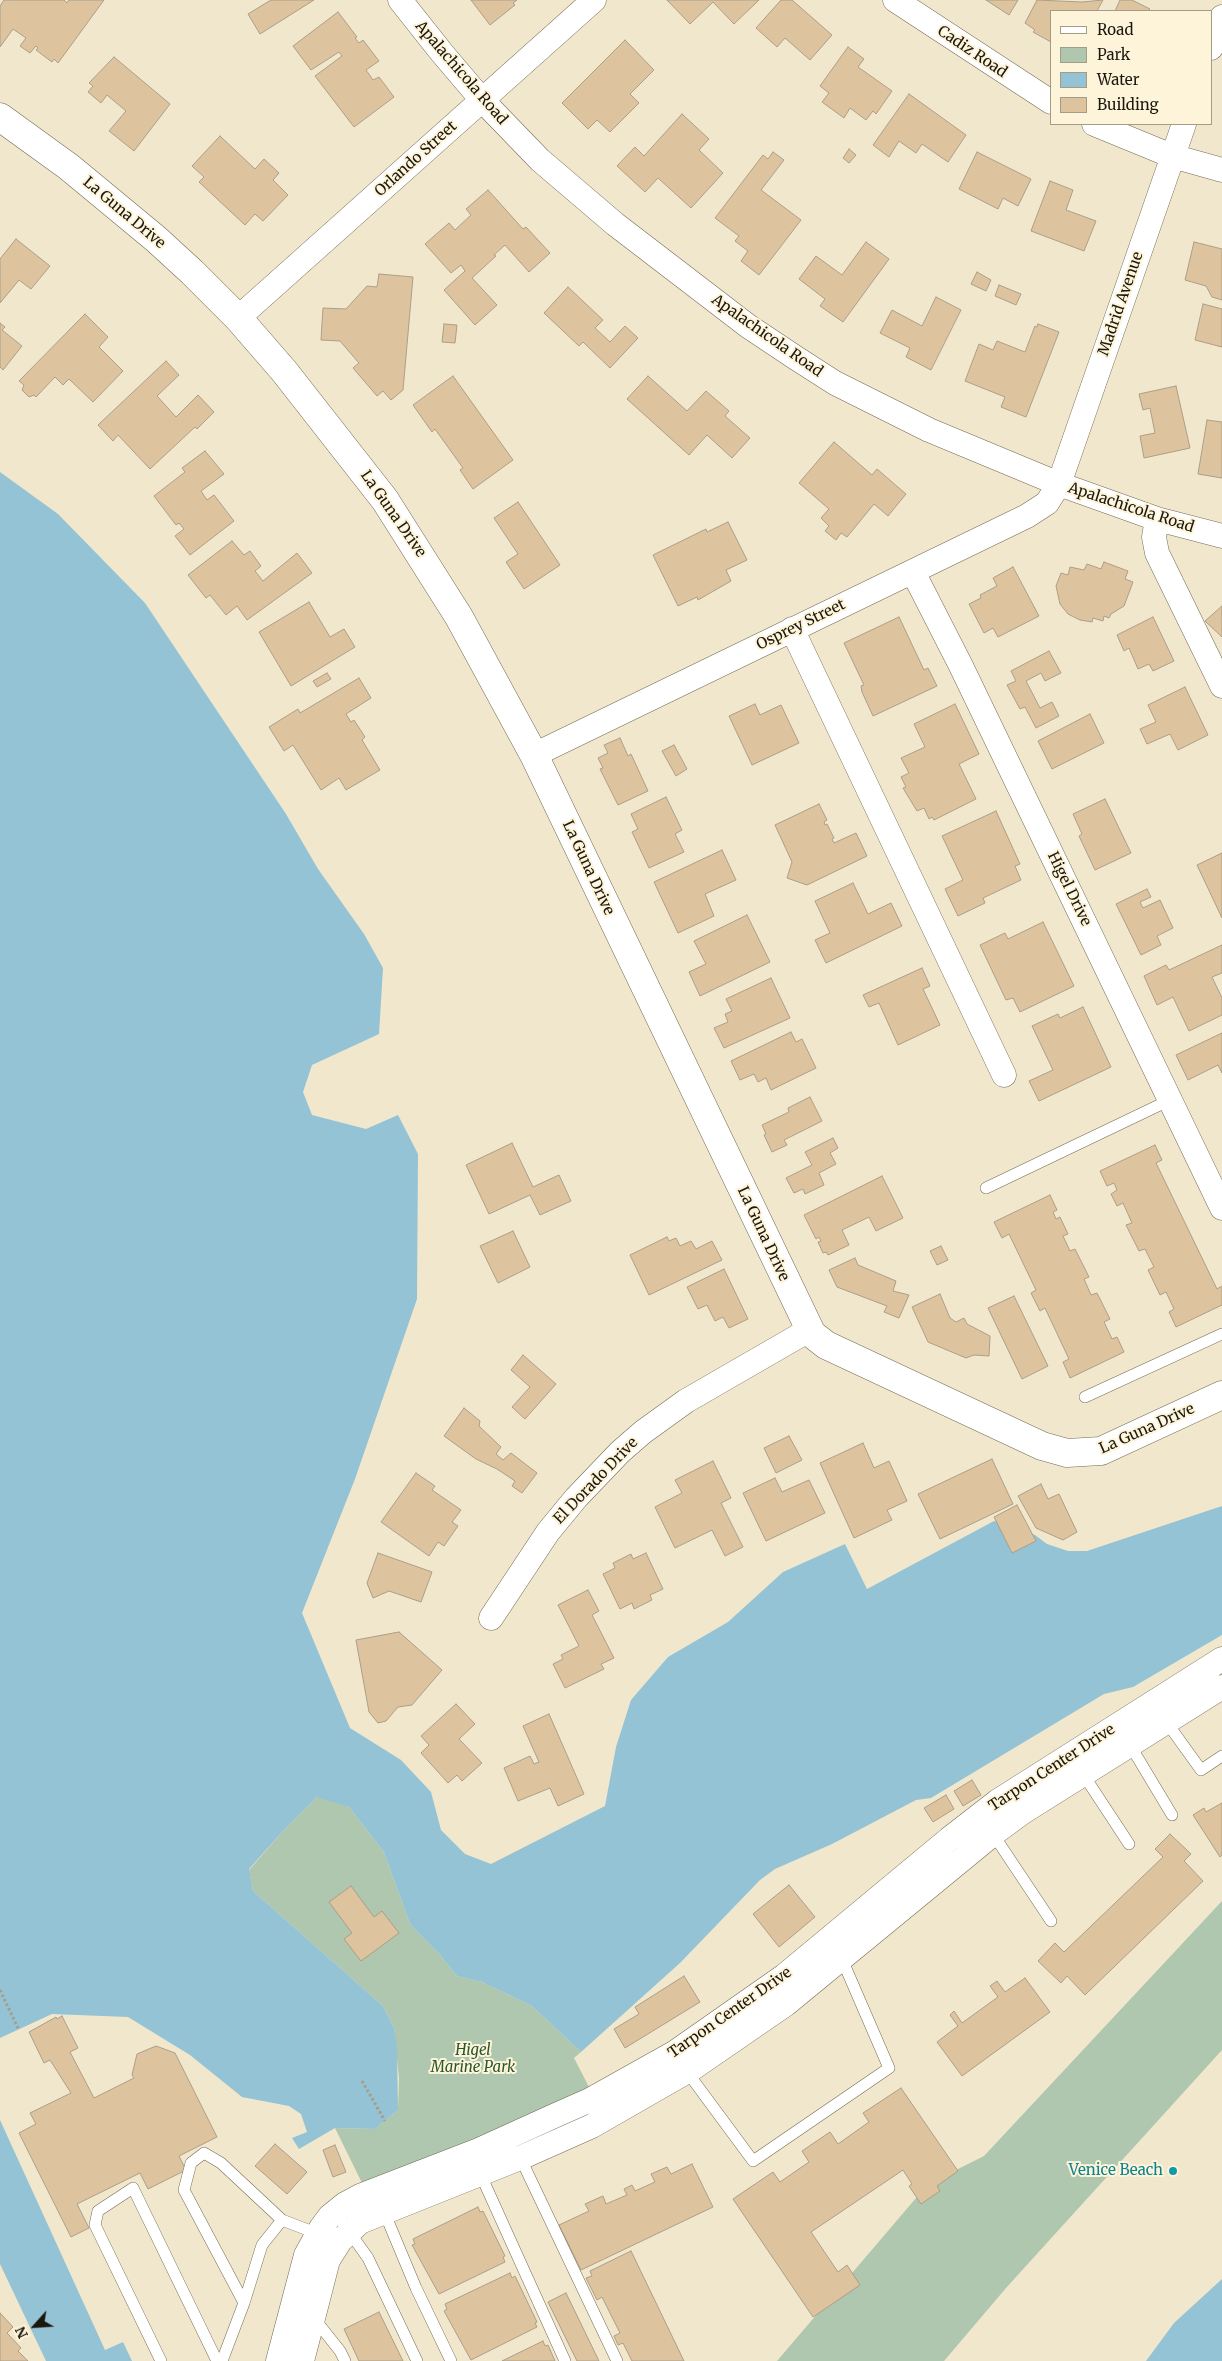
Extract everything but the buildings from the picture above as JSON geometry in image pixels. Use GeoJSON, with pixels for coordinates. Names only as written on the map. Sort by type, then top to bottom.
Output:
{"type":"FeatureCollection","features":[{"type":"Feature","properties":{"kind":"street","name":"Apalachicola Road"},"geometry":{"type":"LineString","coordinates":[[400,0],[442,54],[482,100],[540,160],[615,224],[748,326],[796,358],[835,383],[912,422],[1059,484],[1157,519],[1222,536]]}},
{"type":"Feature","properties":{"kind":"street","name":"Orlando Street"},"geometry":{"type":"LineString","coordinates":[[238,318],[594,0]]}},
{"type":"Feature","properties":{"kind":"street","name":"Cadiz Road"},"geometry":{"type":"LineString","coordinates":[[895,0],[1050,101]]}},
{"type":"Feature","properties":{"kind":"street"},"geometry":{"type":"LineString","coordinates":[[1212,45],[1222,17]]}},
{"type":"Feature","properties":{"kind":"street","name":"La Guna Drive"},"geometry":{"type":"LineString","coordinates":[[0,117],[69,167],[156,239],[238,318],[320,414],[385,500],[459,617],[534,755],[809,1330],[826,1345],[1042,1446],[1067,1454],[1101,1451],[1222,1395]]}},
{"type":"Feature","properties":{"kind":"street"},"geometry":{"type":"LineString","coordinates":[[1096,125],[1172,156],[1222,170]]}},
{"type":"Feature","properties":{"kind":"street","name":"Madrid Avenue"},"geometry":{"type":"LineString","coordinates":[[1059,484],[1184,125]]}},
{"type":"Feature","properties":{"kind":"street","name":"Osprey Street"},"geometry":{"type":"LineString","coordinates":[[534,755],[1034,513],[1047,503],[1059,484]]}},
{"type":"Feature","properties":{"kind":"street"},"geometry":{"type":"LineString","coordinates":[[1157,519],[1154,537],[1158,554],[1222,686]]}},
{"type":"Feature","properties":{"kind":"street","name":"Higel Drive"},"geometry":{"type":"LineString","coordinates":[[913,572],[962,666],[1222,1208]]}},
{"type":"Feature","properties":{"kind":"street"},"geometry":{"type":"LineString","coordinates":[[792,629],[1004,1075]]}},
{"type":"Feature","properties":{"kind":"street","name":"El Dorado Drive"},"geometry":{"type":"LineString","coordinates":[[491,1618],[548,1532],[576,1498],[620,1452],[643,1432],[686,1401],[809,1330]]}},
{"type":"Feature","properties":{"kind":"street","name":"Tarpon Center Drive"},"geometry":{"type":"LineString","coordinates":[[278,2361],[324,2270],[342,2239],[360,2222],[383,2212],[476,2163],[512,2136],[590,2100],[674,2053],[759,1996],[949,1839],[998,1802],[1222,1660]]}},
{"type":"Feature","properties":{"kind":"street","name":"Tarpon Center Drive"},"geometry":{"type":"LineString","coordinates":[[302,2361],[301,2267],[317,2232],[345,2204],[374,2190],[476,2163],[520,2158],[592,2126],[687,2072],[756,2026],[993,1834],[1083,1774],[1222,1687]]}},
{"type":"Feature","properties":{"kind":"lane"},"geometry":{"type":"LineString","coordinates":[[986,1188],[1170,1100]]}},
{"type":"Feature","properties":{"kind":"lane"},"geometry":{"type":"LineString","coordinates":[[1085,1397],[1222,1334]]}},
{"type":"Feature","properties":{"kind":"lane"},"geometry":{"type":"LineString","coordinates":[[1154,1702],[1166,1722],[1201,1770],[1222,1756]]}},
{"type":"Feature","properties":{"kind":"lane"},"geometry":{"type":"LineString","coordinates":[[1130,1745],[1172,1815]]}},
{"type":"Feature","properties":{"kind":"lane"},"geometry":{"type":"LineString","coordinates":[[1083,1774],[1129,1844]]}},
{"type":"Feature","properties":{"kind":"lane"},"geometry":{"type":"LineString","coordinates":[[993,1834],[1050,1921]]}},
{"type":"Feature","properties":{"kind":"lane"},"geometry":{"type":"LineString","coordinates":[[674,2053],[753,2161],[889,2068],[842,1958],[830,1937]]}},
{"type":"Feature","properties":{"kind":"lane"},"geometry":{"type":"LineString","coordinates":[[512,2136],[520,2158],[617,2361]]}},
{"type":"Feature","properties":{"kind":"lane"},"geometry":{"type":"LineString","coordinates":[[244,2303],[184,2190],[191,2163],[204,2153],[221,2163],[282,2220],[342,2239],[368,2258],[417,2361]]}},
{"type":"Feature","properties":{"kind":"lane"},"geometry":{"type":"LineString","coordinates":[[476,2163],[565,2361]]}},
{"type":"Feature","properties":{"kind":"lane"},"geometry":{"type":"LineString","coordinates":[[161,2361],[95,2225],[98,2212],[133,2188],[217,2361]]}},
{"type":"Feature","properties":{"kind":"lane"},"geometry":{"type":"LineString","coordinates":[[374,2190],[451,2361]]}},
{"type":"Feature","properties":{"kind":"lane"},"geometry":{"type":"LineString","coordinates":[[335,2212],[342,2239]]}},
{"type":"Feature","properties":{"kind":"lane"},"geometry":{"type":"LineString","coordinates":[[222,2361],[244,2303],[262,2244],[282,2220]]}},
{"type":"Feature","properties":{"kind":"lane"},"geometry":{"type":"LineString","coordinates":[[303,2314],[340,2351],[345,2361]]}},
{"type":"Feature","properties":{"kind":"path"},"geometry":{"type":"LineString","coordinates":[[0,1990],[18,2028]]}},
{"type":"Feature","properties":{"kind":"path"},"geometry":{"type":"LineString","coordinates":[[362,2081],[385,2120]]}},
{"type":"Feature","properties":{"kind":"green space","name":"Higel Marine Park"},"geometry":{"type":"Polygon","coordinates":[[[318,1796],[349,1807],[384,1852],[410,1924],[457,1976],[482,1982],[532,2006],[581,2052],[574,2058],[589,2087],[516,2123],[363,2185],[335,2128],[375,2129],[398,2110],[399,2078],[394,2028],[383,2006],[253,1891],[249,1870],[284,1830],[318,1796]]]}},
{"type":"Feature","properties":{"kind":"green space"},"geometry":{"type":"Polygon","coordinates":[[[1222,1901],[1222,2050],[1006,2288],[944,2361],[777,2361],[928,2184],[984,2156],[1222,1901]]]}},
{"type":"Feature","properties":{"kind":"water"},"geometry":{"type":"Polygon","coordinates":[[[0,472],[58,514],[145,603],[286,814],[318,869],[364,934],[383,968],[379,1034],[312,1065],[303,1092],[312,1115],[366,1129],[398,1115],[418,1154],[417,1299],[355,1479],[302,1613],[350,1728],[401,1760],[431,1792],[441,1830],[465,1854],[491,1864],[605,1806],[616,1747],[631,1700],[668,1657],[728,1622],[783,1572],[845,1544],[867,1589],[994,1521],[1035,1535],[1047,1544],[1068,1551],[1087,1551],[1222,1506],[1222,1635],[1133,1687],[1104,1694],[931,1798],[916,1800],[832,1844],[775,1869],[760,1880],[680,1963],[581,2052],[532,2006],[482,1982],[457,1976],[410,1924],[384,1852],[349,1807],[317,1797],[249,1869],[253,1891],[383,2006],[394,2028],[397,2047],[398,2110],[375,2129],[335,2128],[299,2149],[292,2138],[307,2132],[301,2114],[289,2106],[242,2097],[190,2055],[128,2017],[52,2014],[0,2038],[0,472]]]}},
{"type":"Feature","properties":{"kind":"water"},"geometry":{"type":"Polygon","coordinates":[[[0,2120],[105,2350],[123,2342],[132,2361],[46,2361],[0,2264],[0,2120]]]}},
{"type":"Feature","properties":{"kind":"water"},"geometry":{"type":"Polygon","coordinates":[[[1222,2279],[1222,2361],[1146,2361],[1174,2323],[1222,2279]]]}},
{"type":"Feature","properties":{"kind":"place","name":"Venice Beach"},"geometry":{"type":"Point","coordinates":[1173,2171]}}]}
